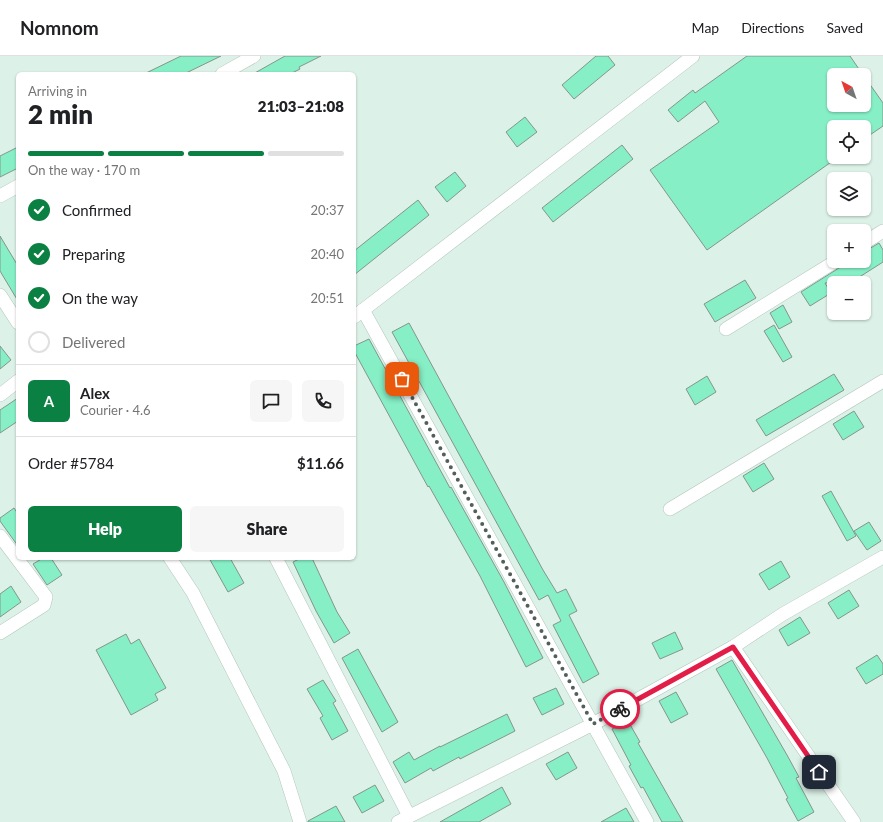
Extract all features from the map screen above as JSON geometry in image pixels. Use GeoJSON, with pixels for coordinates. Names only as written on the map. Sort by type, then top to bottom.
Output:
{"type":"FeatureCollection","features":[{"type":"Feature","properties":{"kind":"street"},"geometry":{"type":"LineString","coordinates":[[226,72],[254,56]]}},
{"type":"Feature","properties":{"kind":"street"},"geometry":{"type":"LineString","coordinates":[[647,822],[593,724],[359,314],[693,56]]}},
{"type":"Feature","properties":{"kind":"street"},"geometry":{"type":"LineString","coordinates":[[0,196],[16,187]]}},
{"type":"Feature","properties":{"kind":"street"},"geometry":{"type":"LineString","coordinates":[[871,239],[883,231]]}},
{"type":"Feature","properties":{"kind":"street"},"geometry":{"type":"LineString","coordinates":[[726,329],[827,267]]}},
{"type":"Feature","properties":{"kind":"street"},"geometry":{"type":"LineString","coordinates":[[0,295],[16,320]]}},
{"type":"Feature","properties":{"kind":"street"},"geometry":{"type":"LineString","coordinates":[[670,509],[883,381]]}},
{"type":"Feature","properties":{"kind":"street"},"geometry":{"type":"LineString","coordinates":[[0,395],[16,383]]}},
{"type":"Feature","properties":{"kind":"street"},"geometry":{"type":"LineString","coordinates":[[0,536],[16,557]]}},
{"type":"Feature","properties":{"kind":"street"},"geometry":{"type":"LineString","coordinates":[[277,560],[404,819],[593,724],[733,647],[783,614],[883,557]]}},
{"type":"Feature","properties":{"kind":"street"},"geometry":{"type":"LineString","coordinates":[[0,633],[44,605],[46,597],[18,560]]}},
{"type":"Feature","properties":{"kind":"street"},"geometry":{"type":"LineString","coordinates":[[171,560],[193,593],[284,771],[300,822]]}},
{"type":"Feature","properties":{"kind":"street"},"geometry":{"type":"LineString","coordinates":[[733,647],[854,822]]}},
{"type":"Feature","properties":{"kind":"building"},"geometry":{"type":"Polygon","coordinates":[[[181,56],[221,56],[188,72],[148,72],[181,56]]]}},
{"type":"Feature","properties":{"kind":"building"},"geometry":{"type":"Polygon","coordinates":[[[285,56],[321,56],[299,67],[300,69],[294,72],[257,72],[285,56]]]}},
{"type":"Feature","properties":{"kind":"building"},"geometry":{"type":"Polygon","coordinates":[[[596,56],[608,56],[615,65],[574,99],[562,85],[596,56]]]}},
{"type":"Feature","properties":{"kind":"building"},"geometry":{"type":"Polygon","coordinates":[[[747,56],[850,56],[858,68],[827,68],[827,112],[871,112],[871,86],[883,103],[883,126],[871,134],[871,120],[827,120],[827,164],[828,164],[707,250],[650,170],[719,122],[705,101],[678,122],[668,110],[693,90],[695,93],[747,56]]]}},
{"type":"Feature","properties":{"kind":"building"},"geometry":{"type":"Polygon","coordinates":[[[525,117],[537,132],[517,147],[506,132],[525,117]]]}},
{"type":"Feature","properties":{"kind":"building"},"geometry":{"type":"Polygon","coordinates":[[[622,145],[633,159],[553,222],[542,208],[622,145]]]}},
{"type":"Feature","properties":{"kind":"building"},"geometry":{"type":"Polygon","coordinates":[[[16,148],[16,169],[0,177],[0,156],[16,148]]]}},
{"type":"Feature","properties":{"kind":"building"},"geometry":{"type":"Polygon","coordinates":[[[455,172],[466,186],[447,202],[435,187],[455,172]]]}},
{"type":"Feature","properties":{"kind":"building"},"geometry":{"type":"Polygon","coordinates":[[[418,200],[429,215],[356,273],[356,249],[418,200]]]}},
{"type":"Feature","properties":{"kind":"building"},"geometry":{"type":"Polygon","coordinates":[[[0,236],[16,263],[16,298],[0,271],[0,236]]]}},
{"type":"Feature","properties":{"kind":"building"},"geometry":{"type":"Polygon","coordinates":[[[879,243],[883,250],[883,262],[861,276],[827,276],[827,283],[825,283],[827,286],[827,295],[810,306],[801,292],[839,268],[871,268],[871,248],[879,243]]]}},
{"type":"Feature","properties":{"kind":"building"},"geometry":{"type":"Polygon","coordinates":[[[745,280],[756,298],[715,322],[704,304],[745,280]]]}},
{"type":"Feature","properties":{"kind":"building"},"geometry":{"type":"Polygon","coordinates":[[[783,305],[792,322],[779,329],[770,313],[783,305]]]}},
{"type":"Feature","properties":{"kind":"building"},"geometry":{"type":"Polygon","coordinates":[[[409,323],[543,570],[557,593],[566,589],[577,611],[569,615],[599,674],[583,683],[553,625],[561,621],[548,595],[539,600],[392,332],[409,323]]]}},
{"type":"Feature","properties":{"kind":"building"},"geometry":{"type":"Polygon","coordinates":[[[774,325],[792,357],[783,362],[764,331],[774,325]]]}},
{"type":"Feature","properties":{"kind":"building"},"geometry":{"type":"Polygon","coordinates":[[[369,339],[450,488],[451,487],[504,582],[543,658],[526,667],[480,576],[429,486],[428,487],[356,355],[356,345],[369,339]]]}},
{"type":"Feature","properties":{"kind":"building"},"geometry":{"type":"Polygon","coordinates":[[[0,346],[11,360],[0,369],[0,346]]]}},
{"type":"Feature","properties":{"kind":"building"},"geometry":{"type":"Polygon","coordinates":[[[834,374],[844,390],[766,436],[756,420],[834,374]]]}},
{"type":"Feature","properties":{"kind":"building"},"geometry":{"type":"Polygon","coordinates":[[[707,376],[716,392],[695,405],[686,389],[707,376]]]}},
{"type":"Feature","properties":{"kind":"building"},"geometry":{"type":"Polygon","coordinates":[[[16,399],[16,422],[0,433],[0,410],[16,399]]]}},
{"type":"Feature","properties":{"kind":"building"},"geometry":{"type":"Polygon","coordinates":[[[854,411],[864,427],[843,440],[833,424],[854,411]]]}},
{"type":"Feature","properties":{"kind":"building"},"geometry":{"type":"Polygon","coordinates":[[[764,463],[774,479],[753,492],[743,476],[764,463]]]}},
{"type":"Feature","properties":{"kind":"building"},"geometry":{"type":"Polygon","coordinates":[[[831,491],[856,536],[847,541],[822,496],[831,491]]]}},
{"type":"Feature","properties":{"kind":"building"},"geometry":{"type":"Polygon","coordinates":[[[14,508],[16,511],[16,543],[0,521],[0,518],[14,508]]]}},
{"type":"Feature","properties":{"kind":"building"},"geometry":{"type":"Polygon","coordinates":[[[869,522],[881,541],[867,550],[854,531],[869,522]]]}},
{"type":"Feature","properties":{"kind":"building"},"geometry":{"type":"Polygon","coordinates":[[[40,560],[52,560],[62,575],[47,585],[33,564],[40,560]]]}},
{"type":"Feature","properties":{"kind":"building"},"geometry":{"type":"Polygon","coordinates":[[[210,560],[231,560],[244,583],[228,592],[210,560]]]}},
{"type":"Feature","properties":{"kind":"building"},"geometry":{"type":"Polygon","coordinates":[[[297,560],[313,560],[337,612],[350,633],[334,643],[316,611],[293,562],[297,560]]]}},
{"type":"Feature","properties":{"kind":"building"},"geometry":{"type":"Polygon","coordinates":[[[781,561],[790,577],[769,590],[759,574],[781,561]]]}},
{"type":"Feature","properties":{"kind":"building"},"geometry":{"type":"Polygon","coordinates":[[[11,586],[21,602],[0,617],[0,594],[11,586]]]}},
{"type":"Feature","properties":{"kind":"building"},"geometry":{"type":"Polygon","coordinates":[[[849,590],[859,606],[838,619],[828,603],[849,590]]]}},
{"type":"Feature","properties":{"kind":"building"},"geometry":{"type":"Polygon","coordinates":[[[800,617],[810,633],[788,646],[779,630],[800,617]]]}},
{"type":"Feature","properties":{"kind":"building"},"geometry":{"type":"Polygon","coordinates":[[[675,632],[683,649],[660,659],[652,643],[675,632]]]}},
{"type":"Feature","properties":{"kind":"building"},"geometry":{"type":"Polygon","coordinates":[[[126,634],[131,644],[139,639],[166,688],[155,694],[158,700],[131,715],[96,650],[126,634]]]}},
{"type":"Feature","properties":{"kind":"building"},"geometry":{"type":"Polygon","coordinates":[[[358,649],[398,722],[382,732],[342,658],[358,649]]]}},
{"type":"Feature","properties":{"kind":"building"},"geometry":{"type":"Polygon","coordinates":[[[877,655],[883,664],[883,674],[866,684],[856,668],[877,655]]]}},
{"type":"Feature","properties":{"kind":"building"},"geometry":{"type":"Polygon","coordinates":[[[732,660],[799,777],[796,778],[814,812],[798,821],[767,758],[716,669],[732,660]]]}},
{"type":"Feature","properties":{"kind":"building"},"geometry":{"type":"Polygon","coordinates":[[[323,680],[336,701],[333,703],[348,731],[332,740],[320,718],[323,716],[307,689],[323,680]]]}},
{"type":"Feature","properties":{"kind":"building"},"geometry":{"type":"Polygon","coordinates":[[[556,688],[564,704],[542,715],[533,698],[556,688]]]}},
{"type":"Feature","properties":{"kind":"building"},"geometry":{"type":"Polygon","coordinates":[[[676,692],[688,714],[671,723],[659,701],[676,692]]]}},
{"type":"Feature","properties":{"kind":"building"},"geometry":{"type":"Polygon","coordinates":[[[507,714],[515,731],[433,771],[431,768],[405,783],[393,762],[409,752],[414,760],[507,714]]]}},
{"type":"Feature","properties":{"kind":"building"},"geometry":{"type":"Polygon","coordinates":[[[628,721],[640,742],[638,743],[683,822],[662,822],[643,787],[641,788],[629,766],[631,765],[612,729],[628,721]]]}},
{"type":"Feature","properties":{"kind":"building"},"geometry":{"type":"Polygon","coordinates":[[[568,752],[577,768],[556,780],[546,764],[568,752]]]}},
{"type":"Feature","properties":{"kind":"building"},"geometry":{"type":"Polygon","coordinates":[[[375,785],[384,801],[362,813],[353,797],[375,785]]]}},
{"type":"Feature","properties":{"kind":"building"},"geometry":{"type":"Polygon","coordinates":[[[502,787],[511,804],[479,822],[440,822],[502,787]]]}},
{"type":"Feature","properties":{"kind":"building"},"geometry":{"type":"Polygon","coordinates":[[[336,806],[345,822],[308,822],[308,821],[336,806]]]}},
{"type":"Feature","properties":{"kind":"building"},"geometry":{"type":"Polygon","coordinates":[[[626,808],[634,822],[601,822],[626,808]]]}},
{"type":"Feature","properties":{"kind":"way so far"},"geometry":{"type":"LineString","coordinates":[[402,379],[593,724],[620,709]]}},
{"type":"Feature","properties":{"kind":"route"},"geometry":{"type":"LineString","coordinates":[[620,709],[733,647],[819,772]]}}]}
